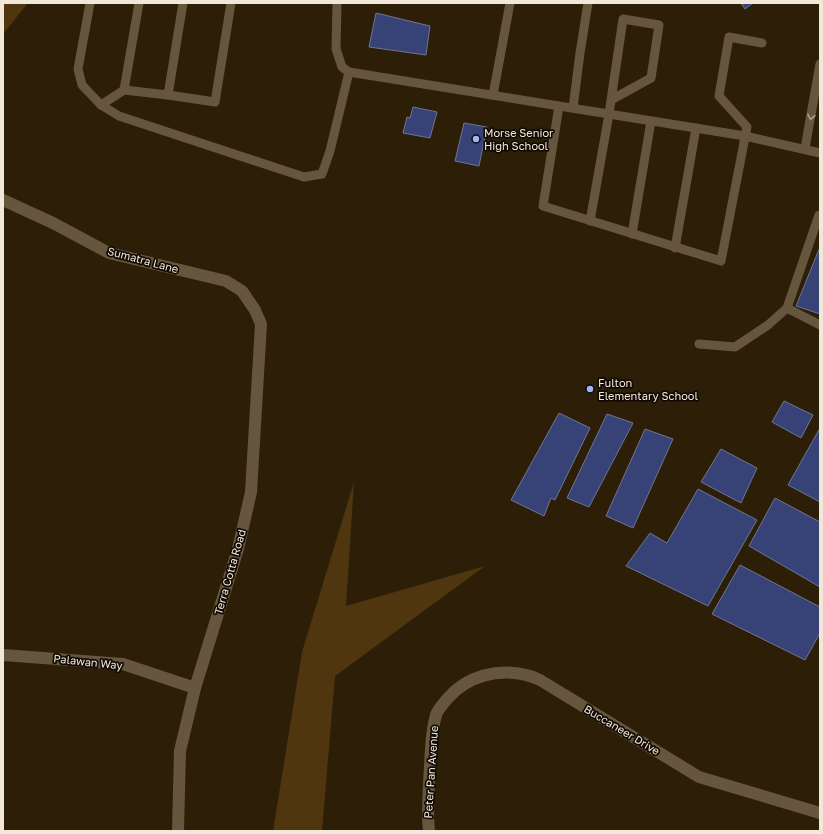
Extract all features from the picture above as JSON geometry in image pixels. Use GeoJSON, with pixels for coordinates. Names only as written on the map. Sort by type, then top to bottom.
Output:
{"type":"FeatureCollection","features":[{"type":"Feature","properties":{"kind":"street","name":"Sumatra Lane"},"geometry":{"type":"LineString","coordinates":[[3,200],[53,223],[109,253],[226,281],[242,291],[255,310]]}},
{"type":"Feature","properties":{"kind":"street","name":"Terra Cotta Road"},"geometry":{"type":"LineString","coordinates":[[178,831],[180,751],[194,688],[238,549],[250,492],[261,324],[255,310]]}},
{"type":"Feature","properties":{"kind":"street","name":"Palawan Way"},"geometry":{"type":"LineString","coordinates":[[3,655],[123,664],[194,688]]}},
{"type":"Feature","properties":{"kind":"street","name":"Buccaneer Drive"},"geometry":{"type":"LineString","coordinates":[[437,713],[451,694],[460,686],[471,680],[498,672],[513,672],[527,675],[540,680],[700,777],[820,813]]}},
{"type":"Feature","properties":{"kind":"street","name":"Peter Pan Avenue"},"geometry":{"type":"LineString","coordinates":[[429,831],[428,818],[432,734],[437,713]]}},
{"type":"Feature","properties":{"kind":"lane"},"geometry":{"type":"LineString","coordinates":[[90,3],[78,68],[82,85],[101,105],[119,116],[304,177],[322,174],[330,151],[349,72]]}},
{"type":"Feature","properties":{"kind":"lane"},"geometry":{"type":"LineString","coordinates":[[124,90],[139,3]]}},
{"type":"Feature","properties":{"kind":"lane"},"geometry":{"type":"LineString","coordinates":[[168,95],[183,3]]}},
{"type":"Feature","properties":{"kind":"lane"},"geometry":{"type":"LineString","coordinates":[[101,105],[124,90],[215,102],[231,3]]}},
{"type":"Feature","properties":{"kind":"lane"},"geometry":{"type":"LineString","coordinates":[[338,3],[336,49],[342,67],[349,72],[745,136],[820,152]]}},
{"type":"Feature","properties":{"kind":"lane"},"geometry":{"type":"LineString","coordinates":[[493,95],[510,3]]}},
{"type":"Feature","properties":{"kind":"lane"},"geometry":{"type":"LineString","coordinates":[[573,108],[588,3]]}},
{"type":"Feature","properties":{"kind":"lane"},"geometry":{"type":"LineString","coordinates":[[590,221],[609,114],[611,100],[623,19],[659,25],[651,78],[611,100]]}},
{"type":"Feature","properties":{"kind":"lane"},"geometry":{"type":"LineString","coordinates":[[559,106],[543,206],[720,261],[747,127],[719,96],[729,37],[762,44]]}},
{"type":"Feature","properties":{"kind":"lane"},"geometry":{"type":"LineString","coordinates":[[805,148],[820,64]]}},
{"type":"Feature","properties":{"kind":"lane"},"geometry":{"type":"LineString","coordinates":[[632,234],[651,121]]}},
{"type":"Feature","properties":{"kind":"lane"},"geometry":{"type":"LineString","coordinates":[[675,248],[696,128]]}},
{"type":"Feature","properties":{"kind":"lane"},"geometry":{"type":"LineString","coordinates":[[699,344],[735,347],[768,325],[787,308],[819,215]]}},
{"type":"Feature","properties":{"kind":"lane"},"geometry":{"type":"LineString","coordinates":[[787,308],[820,325]]}},
{"type":"Feature","properties":{"kind":"shaded area"},"geometry":{"type":"Polygon","coordinates":[[[3,3],[28,3],[3,34],[3,3]]]}},
{"type":"Feature","properties":{"kind":"shaded area"},"geometry":{"type":"Polygon","coordinates":[[[354,482],[346,606],[485,566],[335,676],[322,831],[273,831],[302,652],[354,482]]]}},
{"type":"Feature","properties":{"kind":"building"},"geometry":{"type":"Polygon","coordinates":[[[741,3],[753,3],[745,9],[741,3]]]}},
{"type":"Feature","properties":{"kind":"building"},"geometry":{"type":"Polygon","coordinates":[[[376,13],[430,26],[426,55],[369,47],[376,13]]]}},
{"type":"Feature","properties":{"kind":"building"},"geometry":{"type":"Polygon","coordinates":[[[413,107],[437,112],[430,138],[403,133],[407,117],[410,118],[413,107]]]}},
{"type":"Feature","properties":{"kind":"building"},"geometry":{"type":"Polygon","coordinates":[[[464,123],[487,127],[479,166],[455,161],[464,123]]]}},
{"type":"Feature","properties":{"kind":"building"},"geometry":{"type":"Polygon","coordinates":[[[820,247],[820,314],[796,306],[820,247]]]}},
{"type":"Feature","properties":{"kind":"building"},"geometry":{"type":"Polygon","coordinates":[[[784,401],[813,415],[801,438],[772,422],[784,401]]]}},
{"type":"Feature","properties":{"kind":"building"},"geometry":{"type":"Polygon","coordinates":[[[559,413],[590,428],[555,500],[551,498],[544,516],[511,500],[559,413]]]}},
{"type":"Feature","properties":{"kind":"building"},"geometry":{"type":"Polygon","coordinates":[[[607,414],[633,423],[589,507],[567,498],[607,414]]]}},
{"type":"Feature","properties":{"kind":"building"},"geometry":{"type":"Polygon","coordinates":[[[820,428],[820,502],[788,485],[820,428]]]}},
{"type":"Feature","properties":{"kind":"building"},"geometry":{"type":"Polygon","coordinates":[[[645,429],[673,439],[633,528],[606,516],[645,429]]]}},
{"type":"Feature","properties":{"kind":"building"},"geometry":{"type":"Polygon","coordinates":[[[721,449],[757,468],[741,503],[701,482],[721,449]]]}},
{"type":"Feature","properties":{"kind":"building"},"geometry":{"type":"Polygon","coordinates":[[[698,489],[757,520],[708,606],[626,566],[650,533],[667,543],[698,489]]]}},
{"type":"Feature","properties":{"kind":"building"},"geometry":{"type":"Polygon","coordinates":[[[775,498],[820,522],[820,587],[749,546],[775,498]]]}},
{"type":"Feature","properties":{"kind":"building"},"geometry":{"type":"Polygon","coordinates":[[[740,565],[820,607],[820,633],[805,660],[712,614],[740,565]]]}},
{"type":"Feature","properties":{"kind":"place","name":"Morse Senior High School"},"geometry":{"type":"Point","coordinates":[476,139]}},
{"type":"Feature","properties":{"kind":"place","name":"Fulton Elementary School"},"geometry":{"type":"Point","coordinates":[590,389]}}]}
